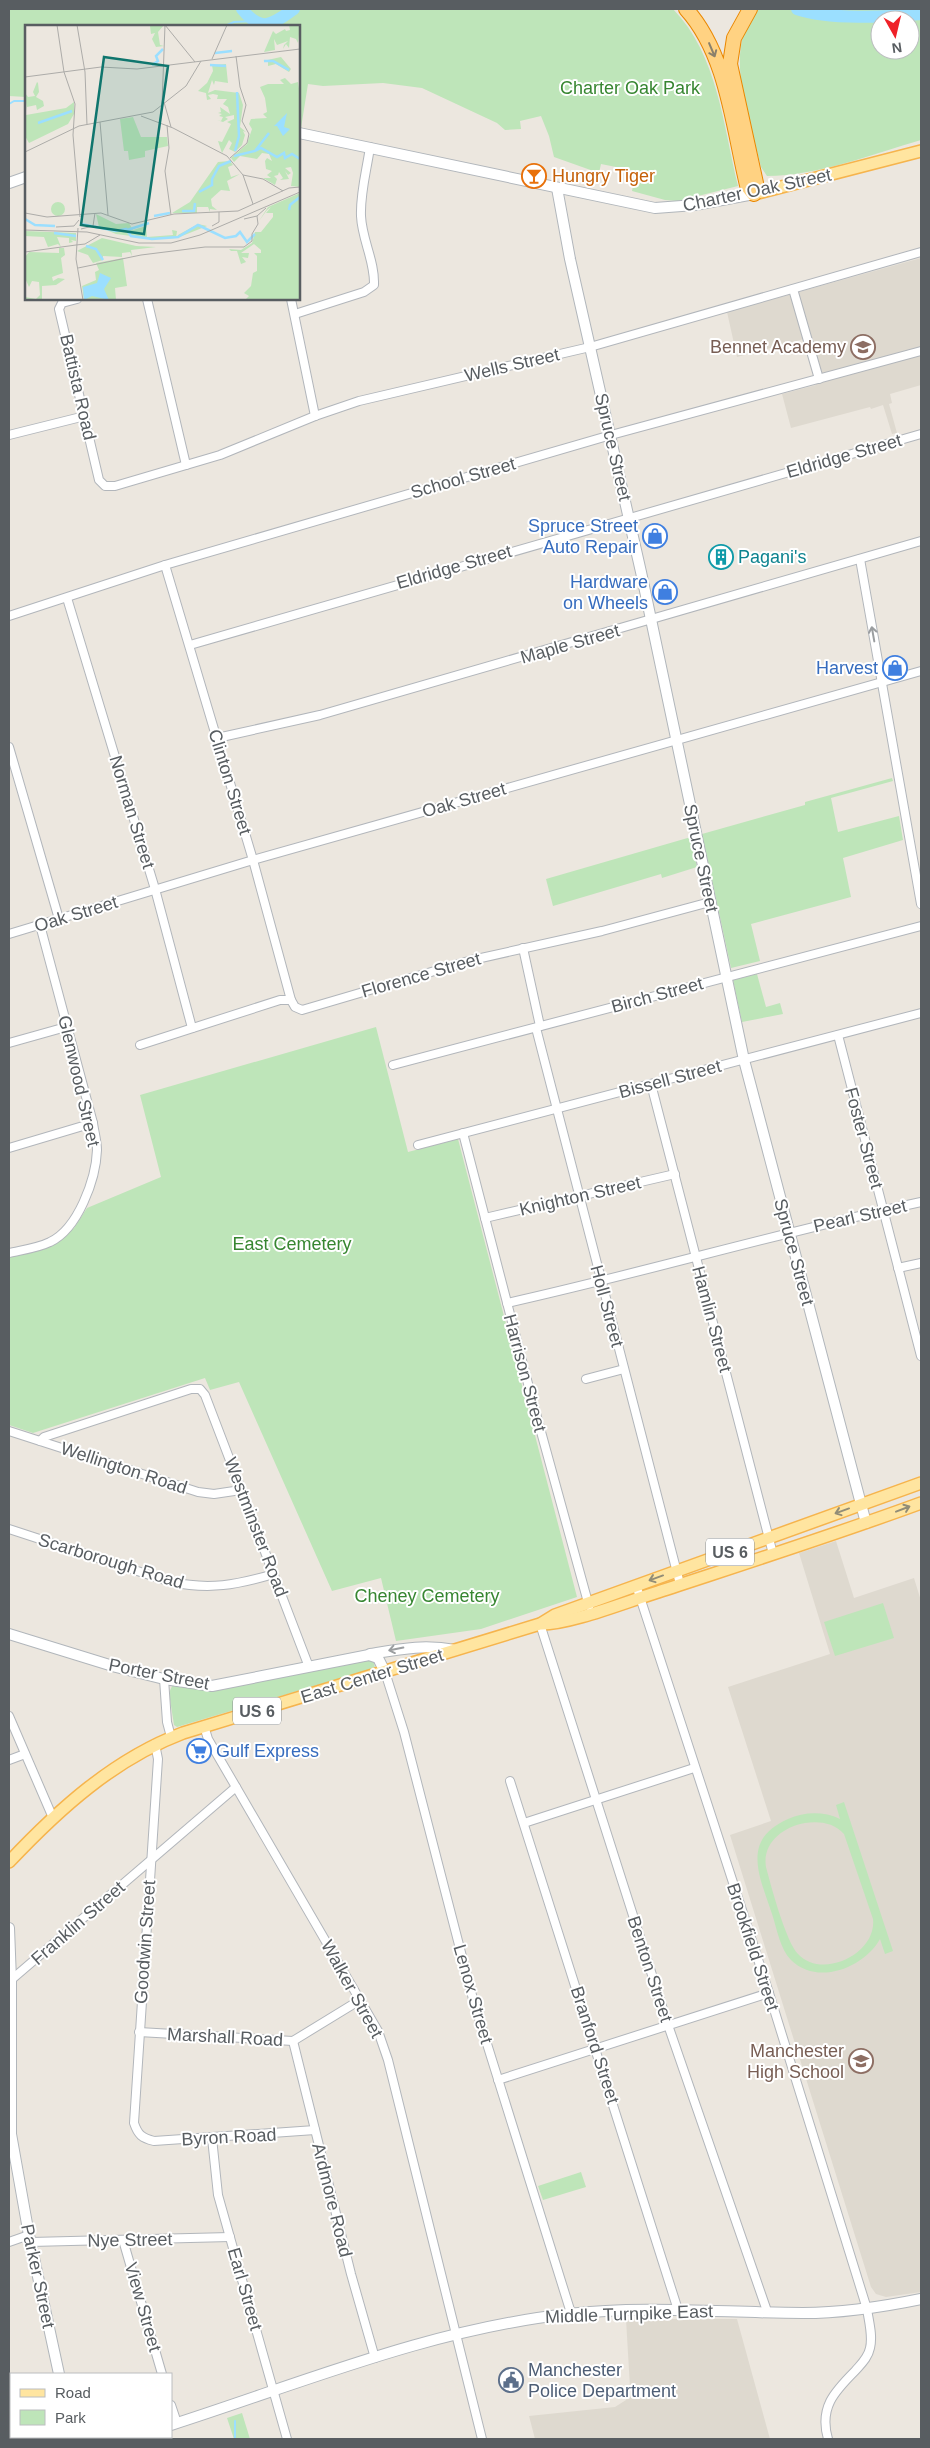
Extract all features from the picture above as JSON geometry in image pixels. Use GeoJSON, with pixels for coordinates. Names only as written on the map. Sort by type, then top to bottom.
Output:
{"type":"FeatureCollection","features":[{"type":"Feature","properties":{"kind":"highway"},"geometry":{"type":"LineString","coordinates":[[686,9],[704,32],[716,57],[747,185],[754,194]]}},
{"type":"Feature","properties":{"kind":"highway"},"geometry":{"type":"LineString","coordinates":[[750,9],[734,38],[730,64],[756,183],[754,194]]}},
{"type":"Feature","properties":{"kind":"main road","name":"Charter Oak Street"},"geometry":{"type":"LineString","coordinates":[[754,194],[921,151]]}},
{"type":"Feature","properties":{"kind":"main road","name":"East Center Street"},"geometry":{"type":"LineString","coordinates":[[9,1862],[53,1818],[123,1762],[171,1737],[540,1624],[558,1622],[636,1585],[921,1483]]}},
{"type":"Feature","properties":{"kind":"main road","name":"East Center Street"},"geometry":{"type":"LineString","coordinates":[[589,1608],[640,1597],[866,1523],[921,1502]]}},
{"type":"Feature","properties":{"kind":"street","name":"Charter Oak Street"},"geometry":{"type":"LineString","coordinates":[[300,133],[660,209],[695,205],[754,194]]}},
{"type":"Feature","properties":{"kind":"street"},"geometry":{"type":"LineString","coordinates":[[295,314],[364,292],[374,285],[375,272],[361,218],[370,147]]}},
{"type":"Feature","properties":{"kind":"street"},"geometry":{"type":"LineString","coordinates":[[9,183],[25,176]]}},
{"type":"Feature","properties":{"kind":"street","name":"Spruce Street"},"geometry":{"type":"LineString","coordinates":[[557,188],[571,265],[629,516],[744,1060],[866,1523]]}},
{"type":"Feature","properties":{"kind":"street","name":"Wells Street"},"geometry":{"type":"LineString","coordinates":[[105,486],[115,486],[220,455],[315,416],[359,401],[590,347],[921,252]]}},
{"type":"Feature","properties":{"kind":"street"},"geometry":{"type":"LineString","coordinates":[[793,289],[819,379]]}},
{"type":"Feature","properties":{"kind":"street","name":"Battista Road"},"geometry":{"type":"LineString","coordinates":[[73,300],[62,303],[59,310],[100,480],[105,486]]}},
{"type":"Feature","properties":{"kind":"street"},"geometry":{"type":"LineString","coordinates":[[147,300],[186,465]]}},
{"type":"Feature","properties":{"kind":"street"},"geometry":{"type":"LineString","coordinates":[[291,300],[315,416]]}},
{"type":"Feature","properties":{"kind":"street","name":"School Street"},"geometry":{"type":"LineString","coordinates":[[9,616],[165,564],[611,435],[921,351]]}},
{"type":"Feature","properties":{"kind":"street"},"geometry":{"type":"LineString","coordinates":[[9,435],[85,416]]}},
{"type":"Feature","properties":{"kind":"street","name":"Eldridge Street"},"geometry":{"type":"LineString","coordinates":[[190,645],[629,516],[921,434]]}},
{"type":"Feature","properties":{"kind":"street","name":"Maple Street"},"geometry":{"type":"LineString","coordinates":[[216,738],[320,715],[921,541]]}},
{"type":"Feature","properties":{"kind":"street"},"geometry":{"type":"LineString","coordinates":[[860,559],[921,904]]}},
{"type":"Feature","properties":{"kind":"street","name":"Clinton Street"},"geometry":{"type":"LineString","coordinates":[[165,564],[253,860],[291,1000]]}},
{"type":"Feature","properties":{"kind":"street","name":"Norman Street"},"geometry":{"type":"LineString","coordinates":[[67,598],[155,889],[192,1028]]}},
{"type":"Feature","properties":{"kind":"street","name":"Oak Street"},"geometry":{"type":"LineString","coordinates":[[9,934],[253,860],[921,671]]}},
{"type":"Feature","properties":{"kind":"street"},"geometry":{"type":"LineString","coordinates":[[9,747],[59,919]]}},
{"type":"Feature","properties":{"kind":"street","name":"Florence Street"},"geometry":{"type":"LineString","coordinates":[[291,1000],[295,1007],[302,1010],[472,960],[602,931],[710,902]]}},
{"type":"Feature","properties":{"kind":"street","name":"Glenwood Street"},"geometry":{"type":"LineString","coordinates":[[9,1253],[50,1242],[67,1229],[90,1188],[97,1148],[93,1123],[40,924]]}},
{"type":"Feature","properties":{"kind":"street","name":"Birch Street"},"geometry":{"type":"LineString","coordinates":[[393,1065],[921,926]]}},
{"type":"Feature","properties":{"kind":"street","name":"Holl Street"},"geometry":{"type":"LineString","coordinates":[[522,948],[557,1109],[680,1584]]}},
{"type":"Feature","properties":{"kind":"street"},"geometry":{"type":"LineString","coordinates":[[140,1045],[280,1000],[291,1000]]}},
{"type":"Feature","properties":{"kind":"street","name":"Bissell Street"},"geometry":{"type":"LineString","coordinates":[[418,1145],[921,1013]]}},
{"type":"Feature","properties":{"kind":"street"},"geometry":{"type":"LineString","coordinates":[[9,1043],[66,1027]]}},
{"type":"Feature","properties":{"kind":"street","name":"Foster Street"},"geometry":{"type":"LineString","coordinates":[[838,1035],[921,1356]]}},
{"type":"Feature","properties":{"kind":"street","name":"Hamlin Street"},"geometry":{"type":"LineString","coordinates":[[651,1084],[773,1554]]}},
{"type":"Feature","properties":{"kind":"street"},"geometry":{"type":"LineString","coordinates":[[9,1148],[93,1123]]}},
{"type":"Feature","properties":{"kind":"street","name":"Harrison Street"},"geometry":{"type":"LineString","coordinates":[[463,1133],[589,1608]]}},
{"type":"Feature","properties":{"kind":"street","name":"Knighton Street"},"geometry":{"type":"LineString","coordinates":[[485,1218],[675,1174]]}},
{"type":"Feature","properties":{"kind":"street","name":"Pearl Street"},"geometry":{"type":"LineString","coordinates":[[507,1303],[601,1282],[789,1232],[921,1202]]}},
{"type":"Feature","properties":{"kind":"street"},"geometry":{"type":"LineString","coordinates":[[898,1268],[921,1263]]}},
{"type":"Feature","properties":{"kind":"street"},"geometry":{"type":"LineString","coordinates":[[586,1380],[624,1369]]}},
{"type":"Feature","properties":{"kind":"street","name":"Westminster Road"},"geometry":{"type":"LineString","coordinates":[[40,1441],[44,1437],[191,1390],[200,1389],[205,1395],[309,1667]]}},
{"type":"Feature","properties":{"kind":"street","name":"Wellington Road"},"geometry":{"type":"LineString","coordinates":[[9,1431],[198,1492],[214,1494],[241,1490]]}},
{"type":"Feature","properties":{"kind":"street","name":"Scarborough Road"},"geometry":{"type":"LineString","coordinates":[[9,1529],[171,1582],[190,1586],[228,1586],[274,1574]]}},
{"type":"Feature","properties":{"kind":"street","name":"Brookfield Street"},"geometry":{"type":"LineString","coordinates":[[636,1585],[694,1768],[769,1993],[867,2310],[872,2337],[870,2349],[866,2359],[836,2390],[826,2409],[828,2439]]}},
{"type":"Feature","properties":{"kind":"street","name":"Benton Street"},"geometry":{"type":"LineString","coordinates":[[540,1624],[668,2025],[767,2311]]}},
{"type":"Feature","properties":{"kind":"street","name":"Porter Street"},"geometry":{"type":"LineString","coordinates":[[9,1634],[93,1661],[164,1679],[212,1686],[370,1654],[424,1646],[458,1650]]}},
{"type":"Feature","properties":{"kind":"street"},"geometry":{"type":"LineString","coordinates":[[370,1654],[378,1658],[385,1672]]}},
{"type":"Feature","properties":{"kind":"street","name":"Lenox Street"},"geometry":{"type":"LineString","coordinates":[[385,1672],[408,1749],[473,1998],[570,2313]]}},
{"type":"Feature","properties":{"kind":"street"},"geometry":{"type":"LineString","coordinates":[[164,1679],[167,1722],[171,1737]]}},
{"type":"Feature","properties":{"kind":"street"},"geometry":{"type":"LineString","coordinates":[[9,1716],[53,1818]]}},
{"type":"Feature","properties":{"kind":"street","name":"Walker Street"},"geometry":{"type":"LineString","coordinates":[[204,1726],[208,1738],[378,2031],[388,2060],[482,2439]]}},
{"type":"Feature","properties":{"kind":"street","name":"Goodwin Street"},"geometry":{"type":"LineString","coordinates":[[143,2139],[134,2123],[158,1758],[156,1744]]}},
{"type":"Feature","properties":{"kind":"street"},"geometry":{"type":"LineString","coordinates":[[9,1760],[25,1754]]}},
{"type":"Feature","properties":{"kind":"street"},"geometry":{"type":"LineString","coordinates":[[524,1823],[694,1768]]}},
{"type":"Feature","properties":{"kind":"street","name":"Branford Street"},"geometry":{"type":"LineString","coordinates":[[510,1781],[678,2310]]}},
{"type":"Feature","properties":{"kind":"street","name":"Franklin Street"},"geometry":{"type":"LineString","coordinates":[[12,1980],[236,1787]]}},
{"type":"Feature","properties":{"kind":"street","name":"Parker Street"},"geometry":{"type":"LineString","coordinates":[[9,1935],[12,1980],[10,2134],[59,2373]]}},
{"type":"Feature","properties":{"kind":"street"},"geometry":{"type":"LineString","coordinates":[[498,2080],[769,1993]]}},
{"type":"Feature","properties":{"kind":"street","name":"Marshall Road"},"geometry":{"type":"LineString","coordinates":[[139,2032],[293,2041],[360,2000]]}},
{"type":"Feature","properties":{"kind":"street","name":"Ardmore Road"},"geometry":{"type":"LineString","coordinates":[[293,2041],[351,2274],[375,2358]]}},
{"type":"Feature","properties":{"kind":"street","name":"Byron Road"},"geometry":{"type":"LineString","coordinates":[[143,2139],[154,2141],[212,2138],[315,2130]]}},
{"type":"Feature","properties":{"kind":"street","name":"Earl Street"},"geometry":{"type":"LineString","coordinates":[[212,2138],[215,2182],[287,2439]]}},
{"type":"Feature","properties":{"kind":"street","name":"Nye Street"},"geometry":{"type":"LineString","coordinates":[[9,2242],[30,2239],[123,2240],[230,2237]]}},
{"type":"Feature","properties":{"kind":"street","name":"View Street"},"geometry":{"type":"LineString","coordinates":[[123,2240],[162,2373]]}},
{"type":"Feature","properties":{"kind":"street","name":"Middle Turnpike East"},"geometry":{"type":"LineString","coordinates":[[174,2424],[375,2358],[455,2334],[504,2322],[570,2313],[678,2310],[803,2313],[867,2310],[921,2299]]}},
{"type":"Feature","properties":{"kind":"street"},"geometry":{"type":"LineString","coordinates":[[172,2411],[174,2424]]}},
{"type":"Feature","properties":{"kind":"shaded area","name":"Bennet Academy"},"geometry":{"type":"Polygon","coordinates":[[[921,258],[921,385],[890,394],[892,403],[889,404],[897,433],[892,434],[883,405],[791,428],[782,394],[816,385],[804,339],[737,357],[727,312],[921,258]]]}},
{"type":"Feature","properties":{"kind":"shaded area","name":"Manchester High School"},"geometry":{"type":"Polygon","coordinates":[[[836,1541],[854,1598],[914,1578],[921,1601],[921,2292],[886,2297],[876,2294],[871,2287],[730,1835],[771,1821],[728,1687],[830,1654],[799,1553],[836,1541]]]}},
{"type":"Feature","properties":{"kind":"shaded area"},"geometry":{"type":"Polygon","coordinates":[[[626,2319],[737,2319],[770,2439],[535,2439],[529,2416],[615,2407],[626,2400],[630,2387],[626,2319]]]}},
{"type":"Feature","properties":{"kind":"green space","name":"Charter Oak Park"},"geometry":{"type":"Polygon","coordinates":[[[9,9],[673,9],[688,27],[700,47],[709,69],[723,115],[738,186],[678,201],[665,200],[632,191],[636,171],[601,164],[599,173],[554,157],[549,136],[541,116],[520,121],[521,129],[505,130],[497,123],[422,88],[383,83],[323,86],[308,84],[301,128],[300,25],[25,25],[25,97],[9,96],[9,9]]]}},
{"type":"Feature","properties":{"kind":"green space","name":"Charter Oak Park"},"geometry":{"type":"Polygon","coordinates":[[[759,9],[921,9],[921,140],[825,168],[786,175],[767,176],[761,167],[746,107],[740,64],[741,43],[747,25],[759,9]]]}},
{"type":"Feature","properties":{"kind":"green space"},"geometry":{"type":"Polygon","coordinates":[[[892,778],[893,781],[831,798],[838,832],[899,816],[903,840],[843,858],[851,897],[751,924],[760,961],[731,968],[702,834],[805,805],[805,802],[892,778]]]}},
{"type":"Feature","properties":{"kind":"green space"},"geometry":{"type":"Polygon","coordinates":[[[691,837],[697,867],[662,878],[661,874],[553,906],[546,879],[691,837]]]}},
{"type":"Feature","properties":{"kind":"green space"},"geometry":{"type":"Polygon","coordinates":[[[757,974],[766,1007],[780,1003],[783,1014],[742,1022],[733,980],[757,974]]]}},
{"type":"Feature","properties":{"kind":"green space","name":"East Cemetery"},"geometry":{"type":"Polygon","coordinates":[[[376,1027],[408,1152],[458,1139],[577,1597],[481,1629],[396,1641],[381,1578],[332,1591],[239,1382],[210,1390],[205,1378],[33,1433],[9,1425],[9,1257],[54,1244],[74,1228],[87,1208],[161,1177],[140,1095],[376,1027]]]}},
{"type":"Feature","properties":{"kind":"green space"},"geometry":{"type":"Polygon","coordinates":[[[883,1603],[894,1638],[835,1656],[824,1622],[883,1603]]]}},
{"type":"Feature","properties":{"kind":"green space"},"geometry":{"type":"Polygon","coordinates":[[[368,1659],[374,1663],[375,1668],[177,1727],[174,1725],[169,1693],[172,1686],[216,1691],[368,1659]]]}},
{"type":"Feature","properties":{"kind":"green space"},"geometry":{"type":"Polygon","coordinates":[[[844,1802],[893,1951],[885,1954],[880,1939],[873,1949],[852,1965],[839,1970],[814,1972],[802,1968],[791,1960],[781,1945],[759,1873],[759,1849],[764,1838],[773,1828],[788,1819],[807,1814],[820,1814],[840,1819],[836,1805],[844,1802]],[[811,1822],[789,1828],[776,1838],[767,1851],[766,1867],[779,1913],[793,1948],[808,1961],[820,1964],[833,1964],[857,1952],[866,1943],[872,1932],[873,1919],[844,1834],[831,1825],[811,1822]]]}},
{"type":"Feature","properties":{"kind":"green space"},"geometry":{"type":"Polygon","coordinates":[[[581,2172],[586,2187],[543,2200],[538,2186],[581,2172]]]}},
{"type":"Feature","properties":{"kind":"green space"},"geometry":{"type":"Polygon","coordinates":[[[242,2413],[250,2439],[234,2439],[227,2418],[242,2413]]]}},
{"type":"Feature","properties":{"kind":"waterway"},"geometry":{"type":"LineString","coordinates":[[242,9],[255,22],[261,24],[273,22],[294,9]]}},
{"type":"Feature","properties":{"kind":"waterway"},"geometry":{"type":"LineString","coordinates":[[797,9],[825,15],[841,16],[875,17],[921,14]]}},
{"type":"Feature","properties":{"kind":"waterway"},"geometry":{"type":"LineString","coordinates":[[227,25],[234,22],[253,21]]}},
{"type":"Feature","properties":{"kind":"waterway"},"geometry":{"type":"LineString","coordinates":[[9,104],[14,101],[25,101]]}},
{"type":"Feature","properties":{"kind":"waterway"},"geometry":{"type":"LineString","coordinates":[[235,2421],[235,2439]]}},
{"type":"Feature","properties":{"kind":"place","name":"Hungry Tiger"},"geometry":{"type":"Point","coordinates":[534,176]}},
{"type":"Feature","properties":{"kind":"place","name":"Bennet Academy"},"geometry":{"type":"Point","coordinates":[863,347]}},
{"type":"Feature","properties":{"kind":"place","name":"Spruce Street Auto Repair"},"geometry":{"type":"Point","coordinates":[655,536]}},
{"type":"Feature","properties":{"kind":"place","name":"Pagani's"},"geometry":{"type":"Point","coordinates":[721,557]}},
{"type":"Feature","properties":{"kind":"place","name":"Hardware on Wheels"},"geometry":{"type":"Point","coordinates":[665,592]}},
{"type":"Feature","properties":{"kind":"place","name":"Harvest"},"geometry":{"type":"Point","coordinates":[895,668]}},
{"type":"Feature","properties":{"kind":"place","name":"Gulf Express"},"geometry":{"type":"Point","coordinates":[199,1751]}},
{"type":"Feature","properties":{"kind":"place","name":"Manchester High School"},"geometry":{"type":"Point","coordinates":[861,2061]}},
{"type":"Feature","properties":{"kind":"place","name":"Manchester Police Department"},"geometry":{"type":"Point","coordinates":[511,2380]}},
{"type":"Feature","properties":{"kind":"park label","name":"Cheney Cemetery"},"geometry":{"type":"Point","coordinates":[427,1596]}}]}
